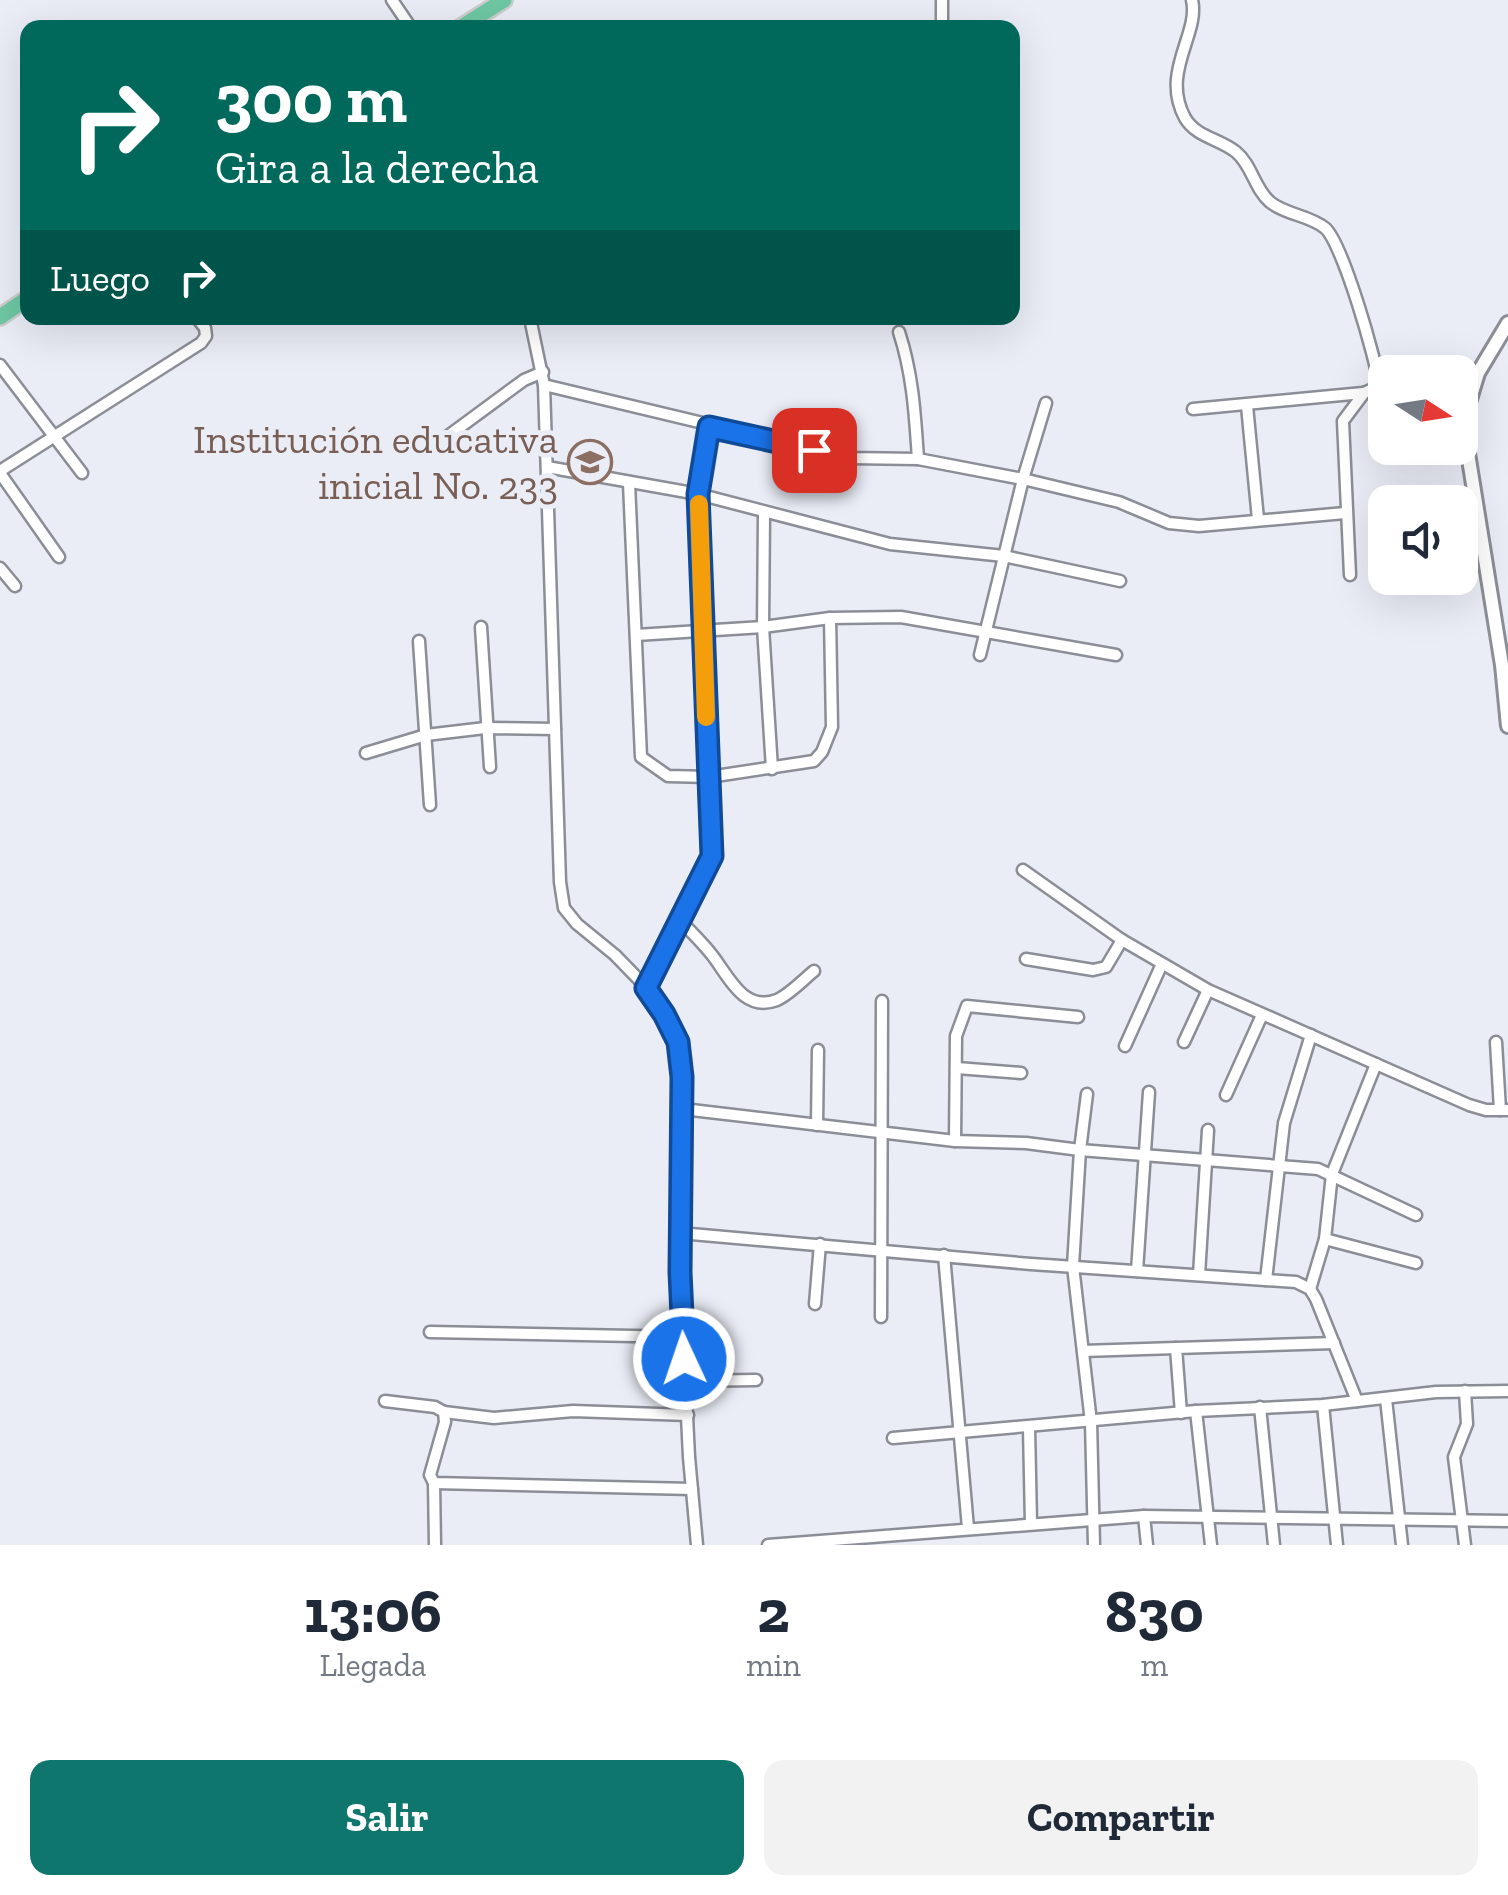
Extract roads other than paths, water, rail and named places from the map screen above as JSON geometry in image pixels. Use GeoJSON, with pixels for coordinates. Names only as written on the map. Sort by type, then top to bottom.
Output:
{"type":"FeatureCollection","features":[{"type":"Feature","properties":{"kind":"main road"},"geometry":{"type":"LineString","coordinates":[[473,20],[504,0]]}},
{"type":"Feature","properties":{"kind":"street"},"geometry":{"type":"LineString","coordinates":[[1192,0],[1193,16],[1178,66],[1184,117],[1201,134],[1234,150],[1270,202],[1318,223],[1333,237],[1373,355]]}},
{"type":"Feature","properties":{"kind":"street"},"geometry":{"type":"LineString","coordinates":[[1478,373],[1508,323]]}},
{"type":"Feature","properties":{"kind":"street"},"geometry":{"type":"LineString","coordinates":[[60,557],[0,472],[202,343],[206,336],[202,325]]}},
{"type":"Feature","properties":{"kind":"street"},"geometry":{"type":"LineString","coordinates":[[532,325],[544,385],[560,882],[564,908],[646,988],[678,1042],[684,1109],[680,1233],[683,1336],[697,1545]]}},
{"type":"Feature","properties":{"kind":"street"},"geometry":{"type":"LineString","coordinates":[[899,332],[916,407],[918,460]]}},
{"type":"Feature","properties":{"kind":"street"},"geometry":{"type":"LineString","coordinates":[[0,365],[82,473]]}},
{"type":"Feature","properties":{"kind":"street"},"geometry":{"type":"LineString","coordinates":[[448,436],[524,380],[542,372]]}},
{"type":"Feature","properties":{"kind":"street"},"geometry":{"type":"LineString","coordinates":[[544,385],[849,458],[918,460],[1023,479],[1119,502],[1170,523],[1198,526],[1345,513]]}},
{"type":"Feature","properties":{"kind":"street"},"geometry":{"type":"LineString","coordinates":[[1192,409],[1368,392]]}},
{"type":"Feature","properties":{"kind":"street"},"geometry":{"type":"LineString","coordinates":[[1350,575],[1344,422],[1364,393]]}},
{"type":"Feature","properties":{"kind":"street"},"geometry":{"type":"LineString","coordinates":[[980,655],[1046,402]]}},
{"type":"Feature","properties":{"kind":"street"},"geometry":{"type":"LineString","coordinates":[[1247,406],[1258,519]]}},
{"type":"Feature","properties":{"kind":"street"},"geometry":{"type":"LineString","coordinates":[[646,988],[712,856],[698,494],[709,427]]}},
{"type":"Feature","properties":{"kind":"street"},"geometry":{"type":"LineString","coordinates":[[1469,465],[1505,665],[1508,726]]}},
{"type":"Feature","properties":{"kind":"street"},"geometry":{"type":"LineString","coordinates":[[547,467],[698,494],[890,544],[1004,556],[1120,581]]}},
{"type":"Feature","properties":{"kind":"street"},"geometry":{"type":"LineString","coordinates":[[629,483],[641,757],[668,776],[709,778],[814,761],[832,727],[830,618]]}},
{"type":"Feature","properties":{"kind":"street"},"geometry":{"type":"LineString","coordinates":[[764,514],[763,627],[772,768]]}},
{"type":"Feature","properties":{"kind":"street"},"geometry":{"type":"LineString","coordinates":[[0,568],[14,586]]}},
{"type":"Feature","properties":{"kind":"street"},"geometry":{"type":"LineString","coordinates":[[636,635],[763,627],[830,618],[900,617],[1116,656]]}},
{"type":"Feature","properties":{"kind":"street"},"geometry":{"type":"LineString","coordinates":[[481,626],[490,768]]}},
{"type":"Feature","properties":{"kind":"street"},"geometry":{"type":"LineString","coordinates":[[419,640],[430,805]]}},
{"type":"Feature","properties":{"kind":"street"},"geometry":{"type":"LineString","coordinates":[[366,752],[426,734],[485,728],[555,728]]}},
{"type":"Feature","properties":{"kind":"street"},"geometry":{"type":"LineString","coordinates":[[1023,870],[1161,966],[1262,1015],[1486,1110],[1504,1110],[1496,1042]]}},
{"type":"Feature","properties":{"kind":"street"},"geometry":{"type":"LineString","coordinates":[[680,920],[713,956],[730,984],[756,1002],[773,1002],[814,971]]}},
{"type":"Feature","properties":{"kind":"street"},"geometry":{"type":"LineString","coordinates":[[1026,960],[1093,970],[1106,967],[1122,940]]}},
{"type":"Feature","properties":{"kind":"street"},"geometry":{"type":"LineString","coordinates":[[1125,1046],[1161,966]]}},
{"type":"Feature","properties":{"kind":"street"},"geometry":{"type":"LineString","coordinates":[[1184,1042],[1208,990]]}},
{"type":"Feature","properties":{"kind":"street"},"geometry":{"type":"LineString","coordinates":[[881,1318],[882,1001]]}},
{"type":"Feature","properties":{"kind":"street"},"geometry":{"type":"LineString","coordinates":[[955,1141],[956,1036],[966,1006],[1078,1017]]}},
{"type":"Feature","properties":{"kind":"street"},"geometry":{"type":"LineString","coordinates":[[1226,1095],[1262,1015]]}},
{"type":"Feature","properties":{"kind":"street"},"geometry":{"type":"LineString","coordinates":[[1266,1280],[1276,1167],[1284,1123],[1310,1035]]}},
{"type":"Feature","properties":{"kind":"street"},"geometry":{"type":"LineString","coordinates":[[817,1125],[818,1050]]}},
{"type":"Feature","properties":{"kind":"street"},"geometry":{"type":"LineString","coordinates":[[1310,1289],[1324,1239],[1332,1174],[1376,1064]]}},
{"type":"Feature","properties":{"kind":"street"},"geometry":{"type":"LineString","coordinates":[[956,1068],[1021,1073]]}},
{"type":"Feature","properties":{"kind":"street"},"geometry":{"type":"LineString","coordinates":[[1137,1271],[1148,1092]]}},
{"type":"Feature","properties":{"kind":"street"},"geometry":{"type":"LineString","coordinates":[[1087,1094],[1073,1266],[1091,1422],[1094,1545]]}},
{"type":"Feature","properties":{"kind":"street"},"geometry":{"type":"LineString","coordinates":[[684,1109],[955,1141],[1026,1142],[1318,1170],[1416,1215]]}},
{"type":"Feature","properties":{"kind":"street"},"geometry":{"type":"LineString","coordinates":[[1199,1275],[1208,1130]]}},
{"type":"Feature","properties":{"kind":"street"},"geometry":{"type":"LineString","coordinates":[[680,1233],[1296,1282],[1310,1289],[1357,1402]]}},
{"type":"Feature","properties":{"kind":"street"},"geometry":{"type":"LineString","coordinates":[[1324,1239],[1416,1263]]}},
{"type":"Feature","properties":{"kind":"street"},"geometry":{"type":"LineString","coordinates":[[814,1304],[820,1244]]}},
{"type":"Feature","properties":{"kind":"street"},"geometry":{"type":"LineString","coordinates":[[944,1255],[968,1528]]}},
{"type":"Feature","properties":{"kind":"street"},"geometry":{"type":"LineString","coordinates":[[430,1332],[683,1336]]}},
{"type":"Feature","properties":{"kind":"street"},"geometry":{"type":"LineString","coordinates":[[1083,1351],[1334,1343]]}},
{"type":"Feature","properties":{"kind":"street"},"geometry":{"type":"LineString","coordinates":[[1176,1348],[1182,1412]]}},
{"type":"Feature","properties":{"kind":"street"},"geometry":{"type":"LineString","coordinates":[[686,1382],[756,1380]]}},
{"type":"Feature","properties":{"kind":"street"},"geometry":{"type":"LineString","coordinates":[[892,1438],[1182,1412],[1508,1391]]}},
{"type":"Feature","properties":{"kind":"street"},"geometry":{"type":"LineString","coordinates":[[1465,1545],[1454,1457],[1467,1424],[1466,1392]]}},
{"type":"Feature","properties":{"kind":"street"},"geometry":{"type":"LineString","coordinates":[[1386,1399],[1402,1545]]}},
{"type":"Feature","properties":{"kind":"street"},"geometry":{"type":"LineString","coordinates":[[385,1401],[494,1418],[572,1411],[688,1415]]}},
{"type":"Feature","properties":{"kind":"street"},"geometry":{"type":"LineString","coordinates":[[1322,1405],[1337,1545]]}},
{"type":"Feature","properties":{"kind":"street"},"geometry":{"type":"LineString","coordinates":[[1260,1407],[1274,1545]]}},
{"type":"Feature","properties":{"kind":"street"},"geometry":{"type":"LineString","coordinates":[[1196,1411],[1211,1545]]}},
{"type":"Feature","properties":{"kind":"street"},"geometry":{"type":"LineString","coordinates":[[435,1545],[434,1482],[430,1475],[445,1422],[444,1412]]}},
{"type":"Feature","properties":{"kind":"street"},"geometry":{"type":"LineString","coordinates":[[1029,1427],[1031,1524]]}},
{"type":"Feature","properties":{"kind":"street"},"geometry":{"type":"LineString","coordinates":[[434,1482],[692,1489]]}},
{"type":"Feature","properties":{"kind":"street"},"geometry":{"type":"LineString","coordinates":[[768,1545],[898,1540],[968,1528],[1144,1516],[1334,1517],[1400,1522],[1508,1520]]}},
{"type":"Feature","properties":{"kind":"street"},"geometry":{"type":"LineString","coordinates":[[1144,1516],[1147,1545]]}},
{"type":"Feature","properties":{"kind":"place","name":"Institución educativa inicial No. 233"},"geometry":{"type":"Point","coordinates":[590,462]}}]}
